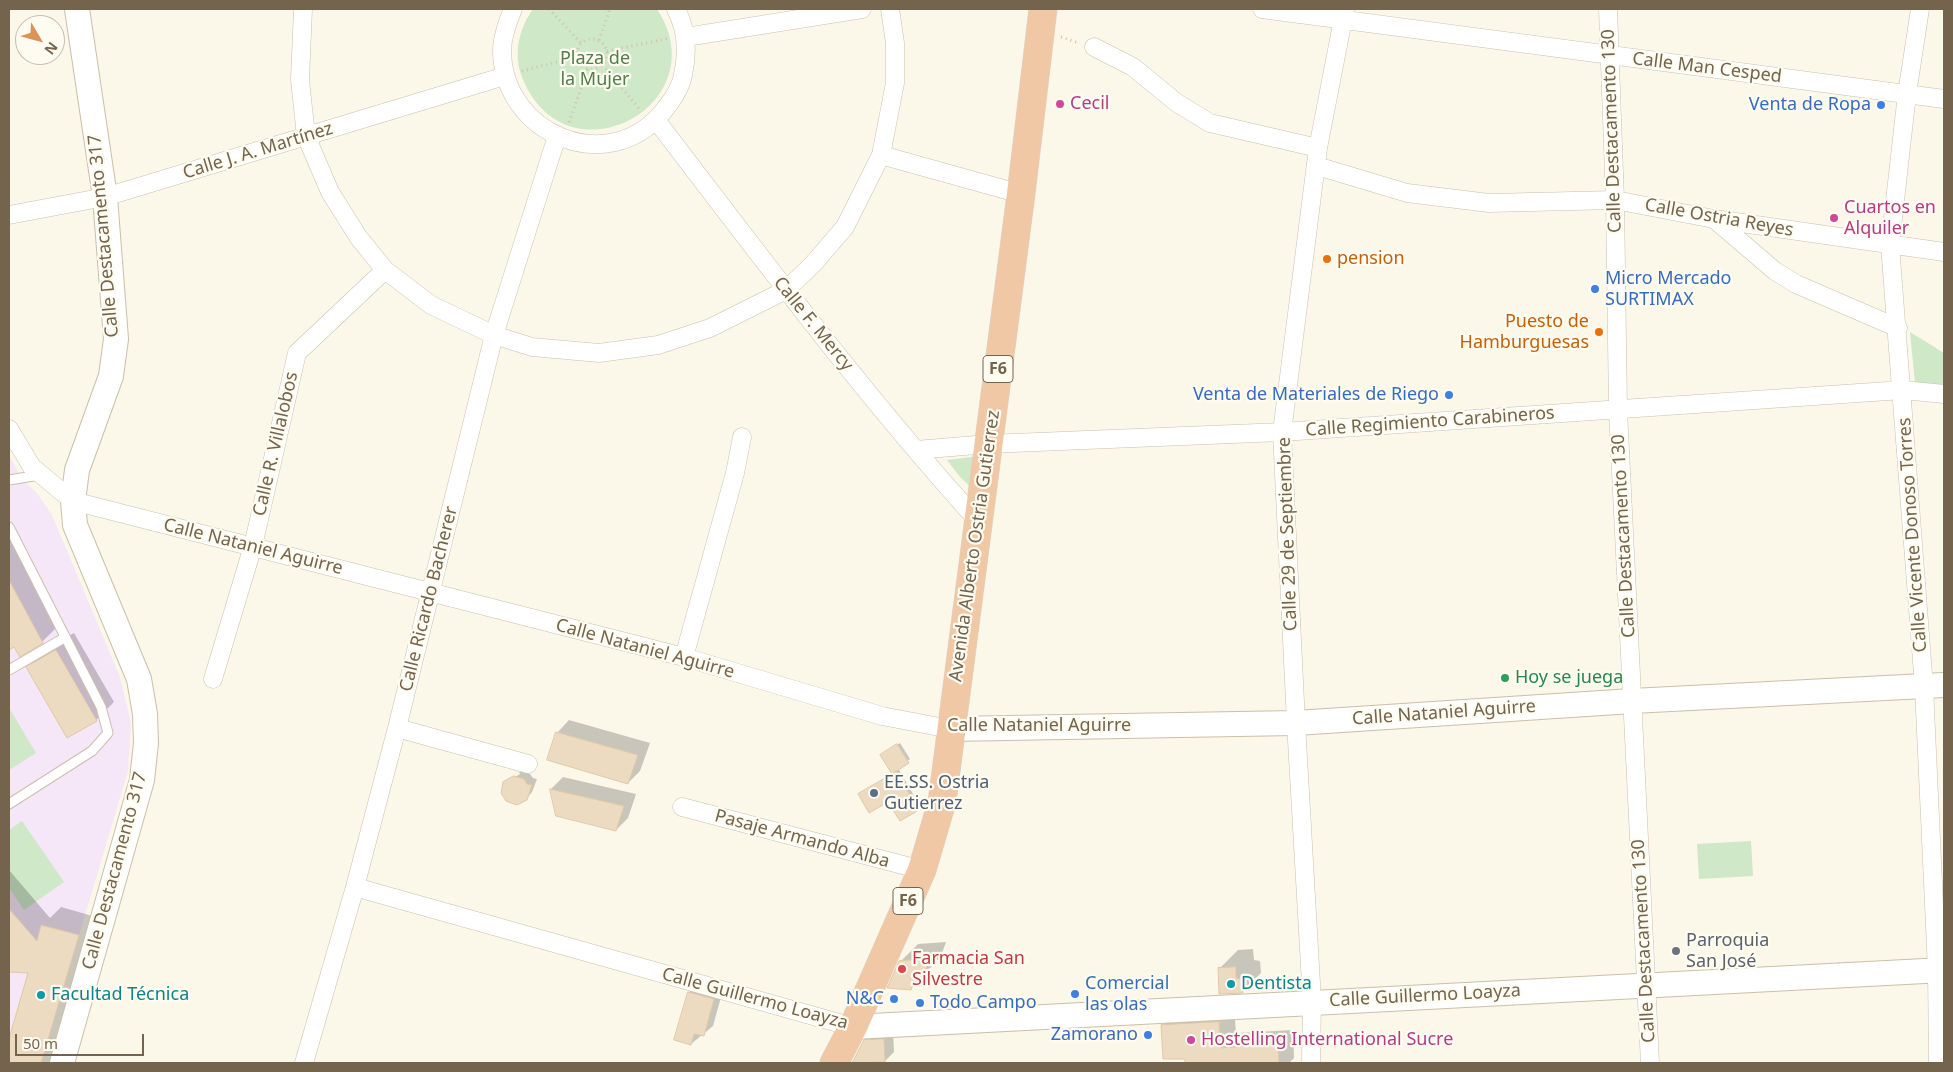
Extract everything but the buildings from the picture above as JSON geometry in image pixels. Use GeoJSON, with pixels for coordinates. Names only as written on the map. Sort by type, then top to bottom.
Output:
{"type":"FeatureCollection","features":[{"type":"Feature","properties":{"kind":"highway","name":"Avenida Alberto Ostria Gutierrez"},"geometry":{"type":"LineString","coordinates":[[834,1063],[922,870],[942,802],[1042,19]]}},
{"type":"Feature","properties":{"kind":"street","name":"Calle Destacamento 317"},"geometry":{"type":"LineString","coordinates":[[62,1063],[142,780],[146,743],[145,714],[139,679],[75,525],[73,501],[77,470],[111,376],[116,339],[104,197],[76,9]]}},
{"type":"Feature","properties":{"kind":"street"},"geometry":{"type":"LineString","coordinates":[[304,9],[300,80],[306,136],[330,192],[359,238],[385,270],[431,305],[494,335],[532,346],[598,353],[658,345],[710,328],[786,290],[813,264],[845,227],[880,155],[894,83],[895,43],[890,9]]}},
{"type":"Feature","properties":{"kind":"street"},"geometry":{"type":"LineString","coordinates":[[513,9],[505,28],[502,52],[505,76],[512,95],[539,126],[556,136],[574,142],[593,144],[612,142],[630,137],[651,124],[671,103],[682,82],[687,60],[686,37],[681,18],[676,9]]}},
{"type":"Feature","properties":{"kind":"street"},"geometry":{"type":"LineString","coordinates":[[686,37],[862,9]]}},
{"type":"Feature","properties":{"kind":"street","name":"Calle Man Cesped"},"geometry":{"type":"LineString","coordinates":[[1262,9],[1344,14],[1610,55],[1944,98]]}},
{"type":"Feature","properties":{"kind":"street","name":"Calle Destacamento 130"},"geometry":{"type":"LineString","coordinates":[[1608,9],[1615,200],[1618,410],[1650,1063]]}},
{"type":"Feature","properties":{"kind":"street","name":"Calle Vicente Donoso Torres"},"geometry":{"type":"LineString","coordinates":[[1920,9],[1907,94],[1890,246],[1934,686],[1940,970],[1938,1063]]}},
{"type":"Feature","properties":{"kind":"street","name":"Calle 29 de Septiembre"},"geometry":{"type":"LineString","coordinates":[[1311,1063],[1312,1002],[1282,432],[1318,148],[1344,14]]}},
{"type":"Feature","properties":{"kind":"street"},"geometry":{"type":"LineString","coordinates":[[1094,48],[1133,67],[1177,103],[1210,123],[1318,148]]}},
{"type":"Feature","properties":{"kind":"street","name":"Calle J. A. Martínez"},"geometry":{"type":"LineString","coordinates":[[9,216],[104,197],[505,76]]}},
{"type":"Feature","properties":{"kind":"street","name":"Calle F. Mercy"},"geometry":{"type":"LineString","coordinates":[[651,124],[916,450],[978,521]]}},
{"type":"Feature","properties":{"kind":"street","name":"Calle Ricardo Bacherer"},"geometry":{"type":"LineString","coordinates":[[304,1063],[355,887],[397,728],[494,335],[556,136]]}},
{"type":"Feature","properties":{"kind":"street"},"geometry":{"type":"LineString","coordinates":[[880,155],[1021,194]]}},
{"type":"Feature","properties":{"kind":"street","name":"Calle Ostria Reyes"},"geometry":{"type":"LineString","coordinates":[[1317,166],[1407,194],[1488,203],[1615,200],[1714,219],[1890,246],[1944,252]]}},
{"type":"Feature","properties":{"kind":"street"},"geometry":{"type":"LineString","coordinates":[[1714,219],[1775,271],[1796,284],[1898,328]]}},
{"type":"Feature","properties":{"kind":"street","name":"Calle R. Villalobos"},"geometry":{"type":"LineString","coordinates":[[213,679],[253,546],[297,353],[385,270]]}},
{"type":"Feature","properties":{"kind":"street","name":"Calle Regimiento Carabineros"},"geometry":{"type":"LineString","coordinates":[[916,450],[988,444],[1282,432],[1903,390],[1944,394]]}},
{"type":"Feature","properties":{"kind":"street"},"geometry":{"type":"LineString","coordinates":[[9,428],[32,467],[73,501]]}},
{"type":"Feature","properties":{"kind":"street"},"geometry":{"type":"LineString","coordinates":[[684,658],[735,473],[742,437]]}},
{"type":"Feature","properties":{"kind":"street","name":"Calle Nataniel Aguirre"},"geometry":{"type":"LineString","coordinates":[[73,501],[684,658],[882,716],[950,729],[1296,723],[1632,701],[1934,686]]}},
{"type":"Feature","properties":{"kind":"street"},"geometry":{"type":"LineString","coordinates":[[397,728],[528,764]]}},
{"type":"Feature","properties":{"kind":"street","name":"Pasaje Armando Alba"},"geometry":{"type":"LineString","coordinates":[[682,807],[922,870]]}},
{"type":"Feature","properties":{"kind":"street","name":"Calle Guillermo Loayza"},"geometry":{"type":"LineString","coordinates":[[355,887],[852,1027],[1940,970]]}},
{"type":"Feature","properties":{"kind":"lane"},"geometry":{"type":"LineString","coordinates":[[9,480],[40,475]]}},
{"type":"Feature","properties":{"kind":"lane"},"geometry":{"type":"LineString","coordinates":[[9,527],[64,638],[101,707],[108,732],[92,751],[9,804]]}},
{"type":"Feature","properties":{"kind":"lane"},"geometry":{"type":"LineString","coordinates":[[9,670],[64,638]]}},
{"type":"Feature","properties":{"kind":"path"},"geometry":{"type":"LineString","coordinates":[[549,9],[581,43]]}},
{"type":"Feature","properties":{"kind":"path"},"geometry":{"type":"LineString","coordinates":[[599,40],[610,9]]}},
{"type":"Feature","properties":{"kind":"path"},"geometry":{"type":"LineString","coordinates":[[1042,19],[1094,48]]}},
{"type":"Feature","properties":{"kind":"path"},"geometry":{"type":"LineString","coordinates":[[607,51],[670,38],[686,37]]}},
{"type":"Feature","properties":{"kind":"path"},"geometry":{"type":"LineString","coordinates":[[589,38],[599,40],[607,51],[606,61],[593,69],[583,66],[577,58],[576,52],[581,43],[589,38]]}},
{"type":"Feature","properties":{"kind":"path"},"geometry":{"type":"LineString","coordinates":[[505,76],[577,58]]}},
{"type":"Feature","properties":{"kind":"path"},"geometry":{"type":"LineString","coordinates":[[602,65],[651,124]]}},
{"type":"Feature","properties":{"kind":"path"},"geometry":{"type":"LineString","coordinates":[[556,136],[568,125],[588,69]]}},
{"type":"Feature","properties":{"kind":"shaded area"},"geometry":{"type":"Polygon","coordinates":[[[9,455],[21,478],[37,493],[52,515],[120,677],[131,723],[128,771],[41,1063],[9,1063],[9,455]]]}},
{"type":"Feature","properties":{"kind":"green space","name":"Plaza de la Mujer"},"geometry":{"type":"Polygon","coordinates":[[[533,9],[657,9],[671,44],[669,76],[653,102],[629,120],[600,129],[570,126],[543,110],[522,77],[518,60],[521,33],[533,9]]]}},
{"type":"Feature","properties":{"kind":"green space"},"geometry":{"type":"Polygon","coordinates":[[[1910,332],[1944,353],[1944,385],[1915,383],[1910,332]]]}},
{"type":"Feature","properties":{"kind":"green space"},"geometry":{"type":"Polygon","coordinates":[[[979,456],[974,490],[960,477],[947,460],[979,456]]]}},
{"type":"Feature","properties":{"kind":"green space"},"geometry":{"type":"Polygon","coordinates":[[[9,708],[36,753],[9,770],[9,708]]]}},
{"type":"Feature","properties":{"kind":"green space"},"geometry":{"type":"Polygon","coordinates":[[[22,821],[64,882],[24,910],[9,888],[9,830],[22,821]]]}},
{"type":"Feature","properties":{"kind":"green space"},"geometry":{"type":"Polygon","coordinates":[[[1751,841],[1753,876],[1699,879],[1697,844],[1751,841]]]}},
{"type":"Feature","properties":{"kind":"place","name":"Cecil"},"geometry":{"type":"Point","coordinates":[1060,104]}},
{"type":"Feature","properties":{"kind":"place","name":"Venta de Ropa"},"geometry":{"type":"Point","coordinates":[1881,105]}},
{"type":"Feature","properties":{"kind":"place","name":"Cuartos en Alquiler"},"geometry":{"type":"Point","coordinates":[1834,218]}},
{"type":"Feature","properties":{"kind":"place","name":"pension"},"geometry":{"type":"Point","coordinates":[1327,259]}},
{"type":"Feature","properties":{"kind":"place","name":"Micro Mercado SURTIMAX"},"geometry":{"type":"Point","coordinates":[1595,289]}},
{"type":"Feature","properties":{"kind":"place","name":"Puesto de Hamburguesas"},"geometry":{"type":"Point","coordinates":[1599,332]}},
{"type":"Feature","properties":{"kind":"place","name":"Venta de Materiales de Riego"},"geometry":{"type":"Point","coordinates":[1449,395]}},
{"type":"Feature","properties":{"kind":"place","name":"Hoy se juega"},"geometry":{"type":"Point","coordinates":[1505,678]}},
{"type":"Feature","properties":{"kind":"place","name":"EE.SS. Ostria Gutierrez"},"geometry":{"type":"Point","coordinates":[874,793]}},
{"type":"Feature","properties":{"kind":"place","name":"Parroquia San José"},"geometry":{"type":"Point","coordinates":[1676,951]}},
{"type":"Feature","properties":{"kind":"place","name":"Farmacia San Silvestre"},"geometry":{"type":"Point","coordinates":[902,969]}},
{"type":"Feature","properties":{"kind":"place","name":"Dentista"},"geometry":{"type":"Point","coordinates":[1231,984]}},
{"type":"Feature","properties":{"kind":"place","name":"Comercial las olas"},"geometry":{"type":"Point","coordinates":[1075,994]}},
{"type":"Feature","properties":{"kind":"place","name":"Facultad Técnica"},"geometry":{"type":"Point","coordinates":[41,995]}},
{"type":"Feature","properties":{"kind":"place","name":"N&C"},"geometry":{"type":"Point","coordinates":[894,999]}},
{"type":"Feature","properties":{"kind":"place","name":"Todo Campo"},"geometry":{"type":"Point","coordinates":[920,1003]}},
{"type":"Feature","properties":{"kind":"place","name":"Zamorano"},"geometry":{"type":"Point","coordinates":[1148,1035]}},
{"type":"Feature","properties":{"kind":"place","name":"Hostelling International Sucre"},"geometry":{"type":"Point","coordinates":[1191,1040]}}]}
